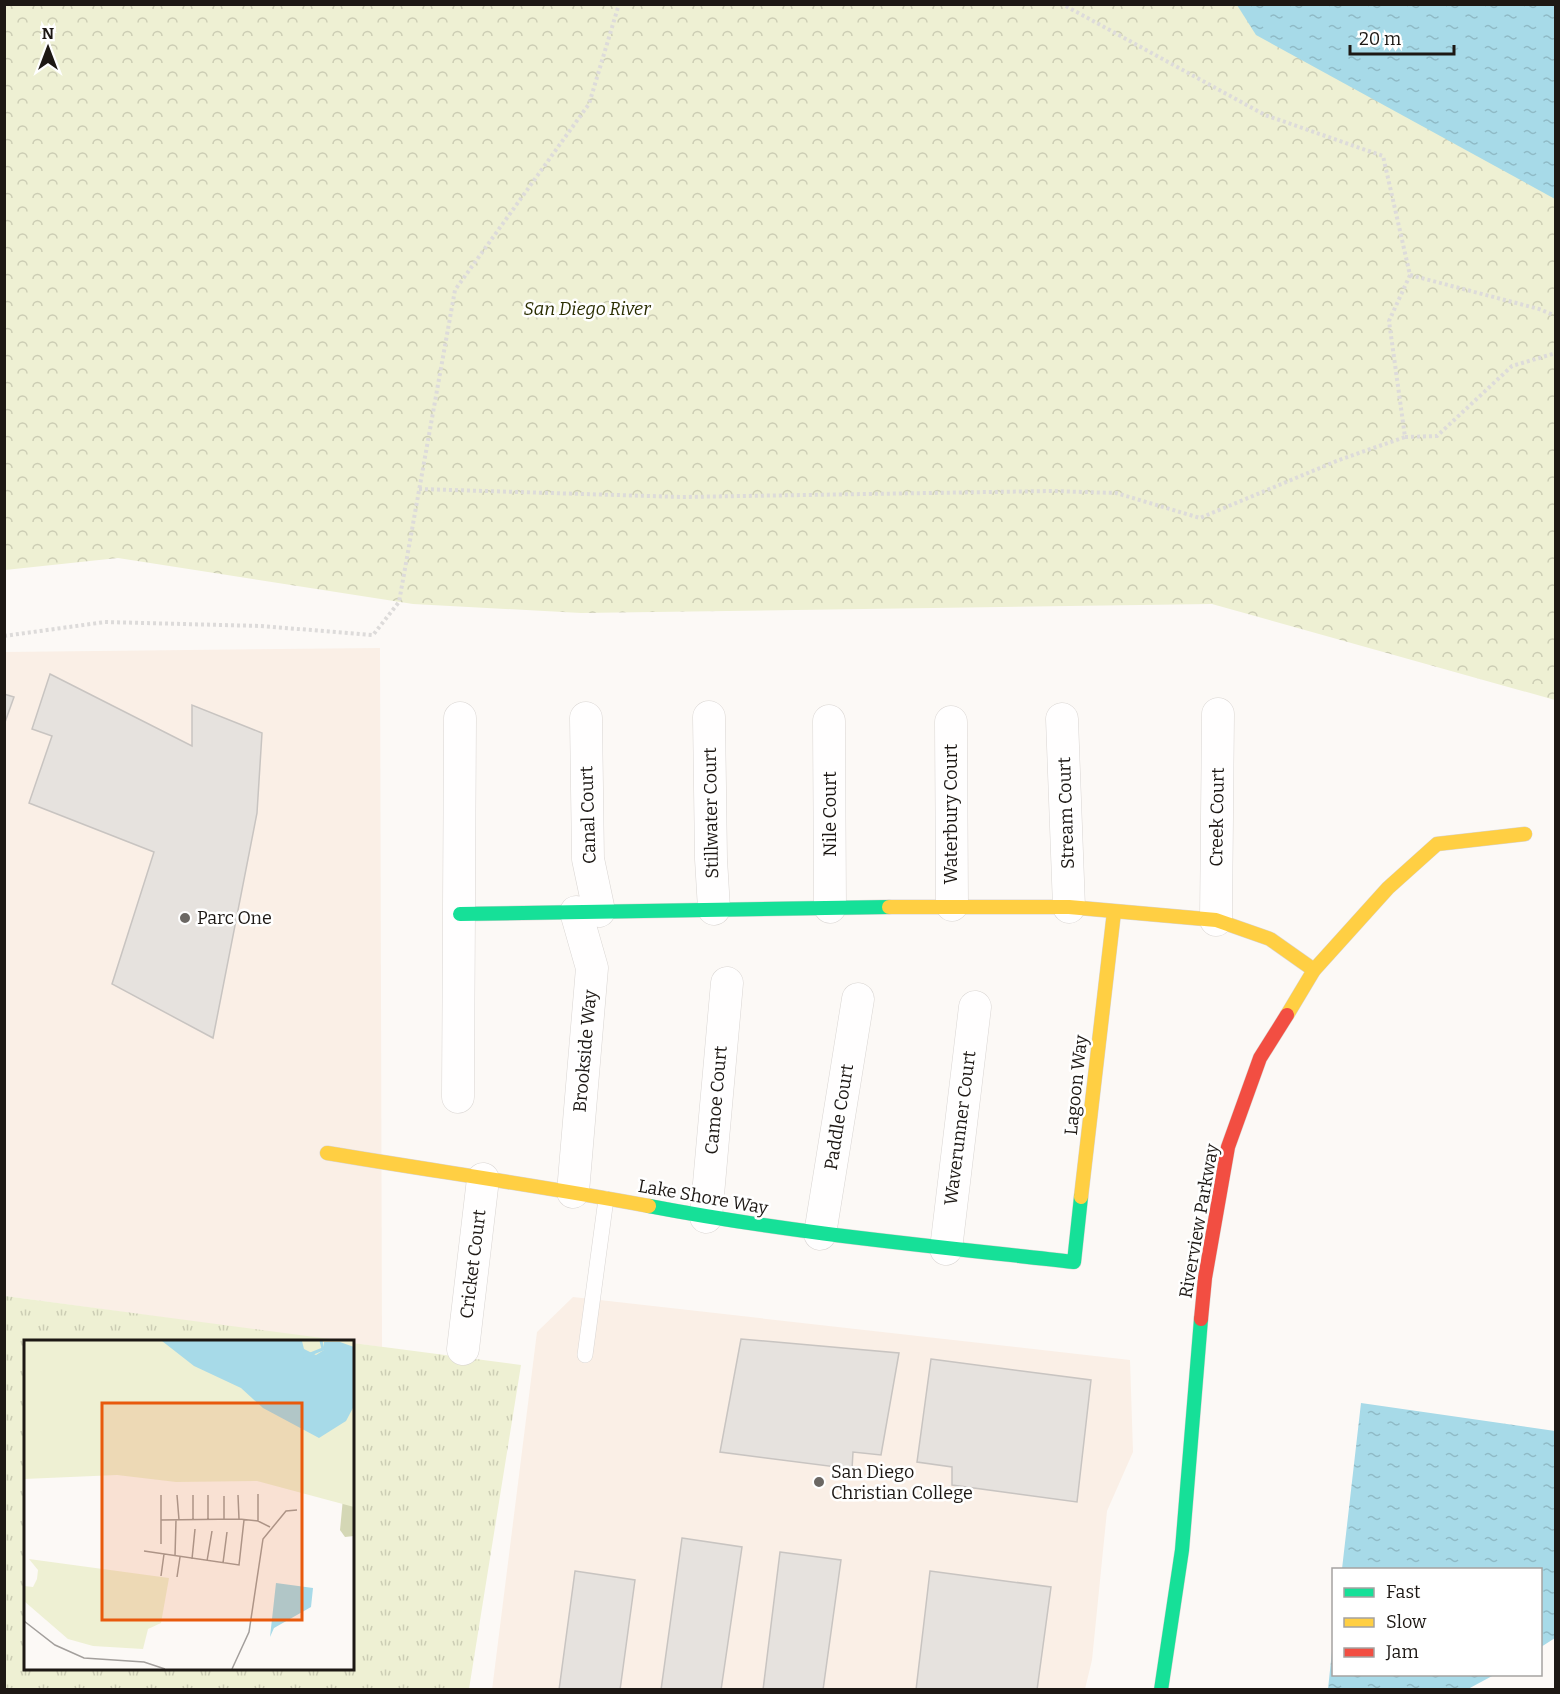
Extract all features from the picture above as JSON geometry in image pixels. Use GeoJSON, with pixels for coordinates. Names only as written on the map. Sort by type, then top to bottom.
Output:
{"type":"FeatureCollection","features":[{"type":"Feature","properties":{"kind":"street","name":"Creek Court"},"geometry":{"type":"LineString","coordinates":[[1216,920],[1218,714]]}},
{"type":"Feature","properties":{"kind":"street","name":"Stillwater Court"},"geometry":{"type":"LineString","coordinates":[[709,717],[714,909]]}},
{"type":"Feature","properties":{"kind":"street"},"geometry":{"type":"LineString","coordinates":[[458,1097],[460,718]]}},
{"type":"Feature","properties":{"kind":"street","name":"Canal Court"},"geometry":{"type":"LineString","coordinates":[[586,718],[588,911]]}},
{"type":"Feature","properties":{"kind":"street","name":"Stream Court"},"geometry":{"type":"LineString","coordinates":[[1062,719],[1069,906]]}},
{"type":"Feature","properties":{"kind":"street","name":"Nile Court"},"geometry":{"type":"LineString","coordinates":[[829,721],[831,907]]}},
{"type":"Feature","properties":{"kind":"street","name":"Waterbury Court"},"geometry":{"type":"LineString","coordinates":[[951,722],[952,905]]}},
{"type":"Feature","properties":{"kind":"street","name":"Riverview Parkway"},"geometry":{"type":"LineString","coordinates":[[1161,1689],[1182,1550],[1205,1278],[1228,1147],[1260,1058],[1314,970],[1388,888],[1437,844],[1526,834]]}},
{"type":"Feature","properties":{"kind":"street"},"geometry":{"type":"LineString","coordinates":[[460,914],[952,905],[1069,906],[1113,912],[1216,920],[1270,939],[1314,970]]}},
{"type":"Feature","properties":{"kind":"street","name":"Brookside Way"},"geometry":{"type":"LineString","coordinates":[[573,1192],[592,968],[588,911]]}},
{"type":"Feature","properties":{"kind":"street","name":"Lagoon Way"},"geometry":{"type":"LineString","coordinates":[[1074,1262],[1113,912]]}},
{"type":"Feature","properties":{"kind":"street","name":"Camoe Court"},"geometry":{"type":"LineString","coordinates":[[706,1217],[727,983]]}},
{"type":"Feature","properties":{"kind":"street","name":"Paddle Court"},"geometry":{"type":"LineString","coordinates":[[820,1234],[858,999]]}},
{"type":"Feature","properties":{"kind":"street","name":"Waverunner Court"},"geometry":{"type":"LineString","coordinates":[[946,1249],[975,1007]]}},
{"type":"Feature","properties":{"kind":"street","name":"Lake Shore Way"},"geometry":{"type":"LineString","coordinates":[[327,1153],[820,1234],[1074,1262]]}},
{"type":"Feature","properties":{"kind":"street","name":"Cricket Court"},"geometry":{"type":"LineString","coordinates":[[463,1349],[483,1179]]}},
{"type":"Feature","properties":{"kind":"lane"},"geometry":{"type":"LineString","coordinates":[[585,1355],[606,1199]]}},
{"type":"Feature","properties":{"kind":"path"},"geometry":{"type":"LineString","coordinates":[[4,636],[105,622],[261,626],[373,635],[399,602],[455,290],[588,104],[619,4]]}},
{"type":"Feature","properties":{"kind":"path"},"geometry":{"type":"LineString","coordinates":[[1062,4],[1265,115],[1383,156],[1410,275],[1389,321],[1405,437]]}},
{"type":"Feature","properties":{"kind":"path"},"geometry":{"type":"LineString","coordinates":[[1410,275],[1539,309],[1556,316]]}},
{"type":"Feature","properties":{"kind":"path"},"geometry":{"type":"LineString","coordinates":[[419,489],[682,497],[1073,491],[1116,493],[1200,518],[1339,460],[1405,437],[1437,436],[1512,366],[1556,353]]}},
{"type":"Feature","properties":{"kind":"shaded area"},"geometry":{"type":"Polygon","coordinates":[[[380,648],[382,1347],[354,1343],[354,1340],[330,1340],[5,1296],[5,652],[380,648]]]}},
{"type":"Feature","properties":{"kind":"shaded area","name":"San Diego Christian College"},"geometry":{"type":"Polygon","coordinates":[[[573,1297],[1130,1360],[1133,1452],[1107,1511],[1092,1660],[1085,1689],[492,1690],[537,1332],[573,1297]]]}},
{"type":"Feature","properties":{"kind":"green space","name":"San Diego River"},"geometry":{"type":"Polygon","coordinates":[[[4,5],[1555,5],[1555,700],[1212,604],[581,613],[413,604],[118,558],[5,570],[4,5]]]}},
{"type":"Feature","properties":{"kind":"green space"},"geometry":{"type":"Polygon","coordinates":[[[5,1296],[337,1340],[24,1340],[24,1670],[354,1670],[354,1343],[521,1365],[469,1689],[5,1690],[5,1296]]]}},
{"type":"Feature","properties":{"kind":"water"},"geometry":{"type":"Polygon","coordinates":[[[1237,5],[1555,5],[1555,199],[1256,35],[1237,5]]]}},
{"type":"Feature","properties":{"kind":"water"},"geometry":{"type":"Polygon","coordinates":[[[1361,1403],[1555,1431],[1555,1638],[1542,1646],[1542,1568],[1342,1568],[1361,1403]]]}},
{"type":"Feature","properties":{"kind":"water"},"geometry":{"type":"Polygon","coordinates":[[[1332,1651],[1332,1676],[1492,1676],[1468,1689],[1328,1689],[1332,1651]]]}},
{"type":"Feature","properties":{"kind":"building","name":"Parc One"},"geometry":{"type":"Polygon","coordinates":[[[50,674],[192,746],[192,705],[262,733],[257,813],[213,1038],[112,984],[154,852],[29,803],[52,736],[32,729],[50,674]]]}},
{"type":"Feature","properties":{"kind":"building"},"geometry":{"type":"Polygon","coordinates":[[[4,694],[14,697],[4,725],[4,694]]]}},
{"type":"Feature","properties":{"kind":"building"},"geometry":{"type":"Polygon","coordinates":[[[741,1339],[899,1353],[881,1455],[853,1452],[852,1469],[720,1452],[741,1339]]]}},
{"type":"Feature","properties":{"kind":"building"},"geometry":{"type":"Polygon","coordinates":[[[931,1359],[1091,1380],[1077,1502],[952,1485],[952,1467],[917,1462],[931,1359]]]}},
{"type":"Feature","properties":{"kind":"building"},"geometry":{"type":"Polygon","coordinates":[[[682,1538],[742,1547],[721,1690],[661,1690],[682,1538]]]}},
{"type":"Feature","properties":{"kind":"building"},"geometry":{"type":"Polygon","coordinates":[[[780,1552],[841,1560],[823,1690],[763,1690],[780,1552]]]}},
{"type":"Feature","properties":{"kind":"building"},"geometry":{"type":"Polygon","coordinates":[[[575,1571],[635,1580],[620,1690],[559,1690],[575,1571]]]}},
{"type":"Feature","properties":{"kind":"building"},"geometry":{"type":"Polygon","coordinates":[[[930,1571],[1051,1587],[1037,1690],[916,1690],[930,1571]]]}},
{"type":"Feature","properties":{"kind":"traffic: fast"},"geometry":{"type":"LineString","coordinates":[[460,914],[889,907]]}},
{"type":"Feature","properties":{"kind":"traffic: fast"},"geometry":{"type":"LineString","coordinates":[[649,1206],[808,1231],[1074,1262],[1081,1197]]}},
{"type":"Feature","properties":{"kind":"traffic: fast"},"geometry":{"type":"LineString","coordinates":[[1161,1690],[1182,1550],[1201,1319]]}},
{"type":"Feature","properties":{"kind":"traffic: slow"},"geometry":{"type":"LineString","coordinates":[[1287,1015],[1314,970],[1388,888],[1437,844],[1525,834]]}},
{"type":"Feature","properties":{"kind":"traffic: slow"},"geometry":{"type":"LineString","coordinates":[[889,907],[1069,907],[1216,920],[1270,939],[1314,970]]}},
{"type":"Feature","properties":{"kind":"traffic: slow"},"geometry":{"type":"LineString","coordinates":[[1081,1197],[1114,912]]}},
{"type":"Feature","properties":{"kind":"traffic: slow"},"geometry":{"type":"LineString","coordinates":[[327,1153],[649,1206]]}},
{"type":"Feature","properties":{"kind":"traffic: jam"},"geometry":{"type":"LineString","coordinates":[[1201,1319],[1205,1278],[1228,1147],[1260,1058],[1287,1015]]}},
{"type":"Feature","properties":{"kind":"place","name":"Parc One"},"geometry":{"type":"Point","coordinates":[185,918]}},
{"type":"Feature","properties":{"kind":"place","name":"San Diego Christian College"},"geometry":{"type":"Point","coordinates":[819,1482]}}]}
